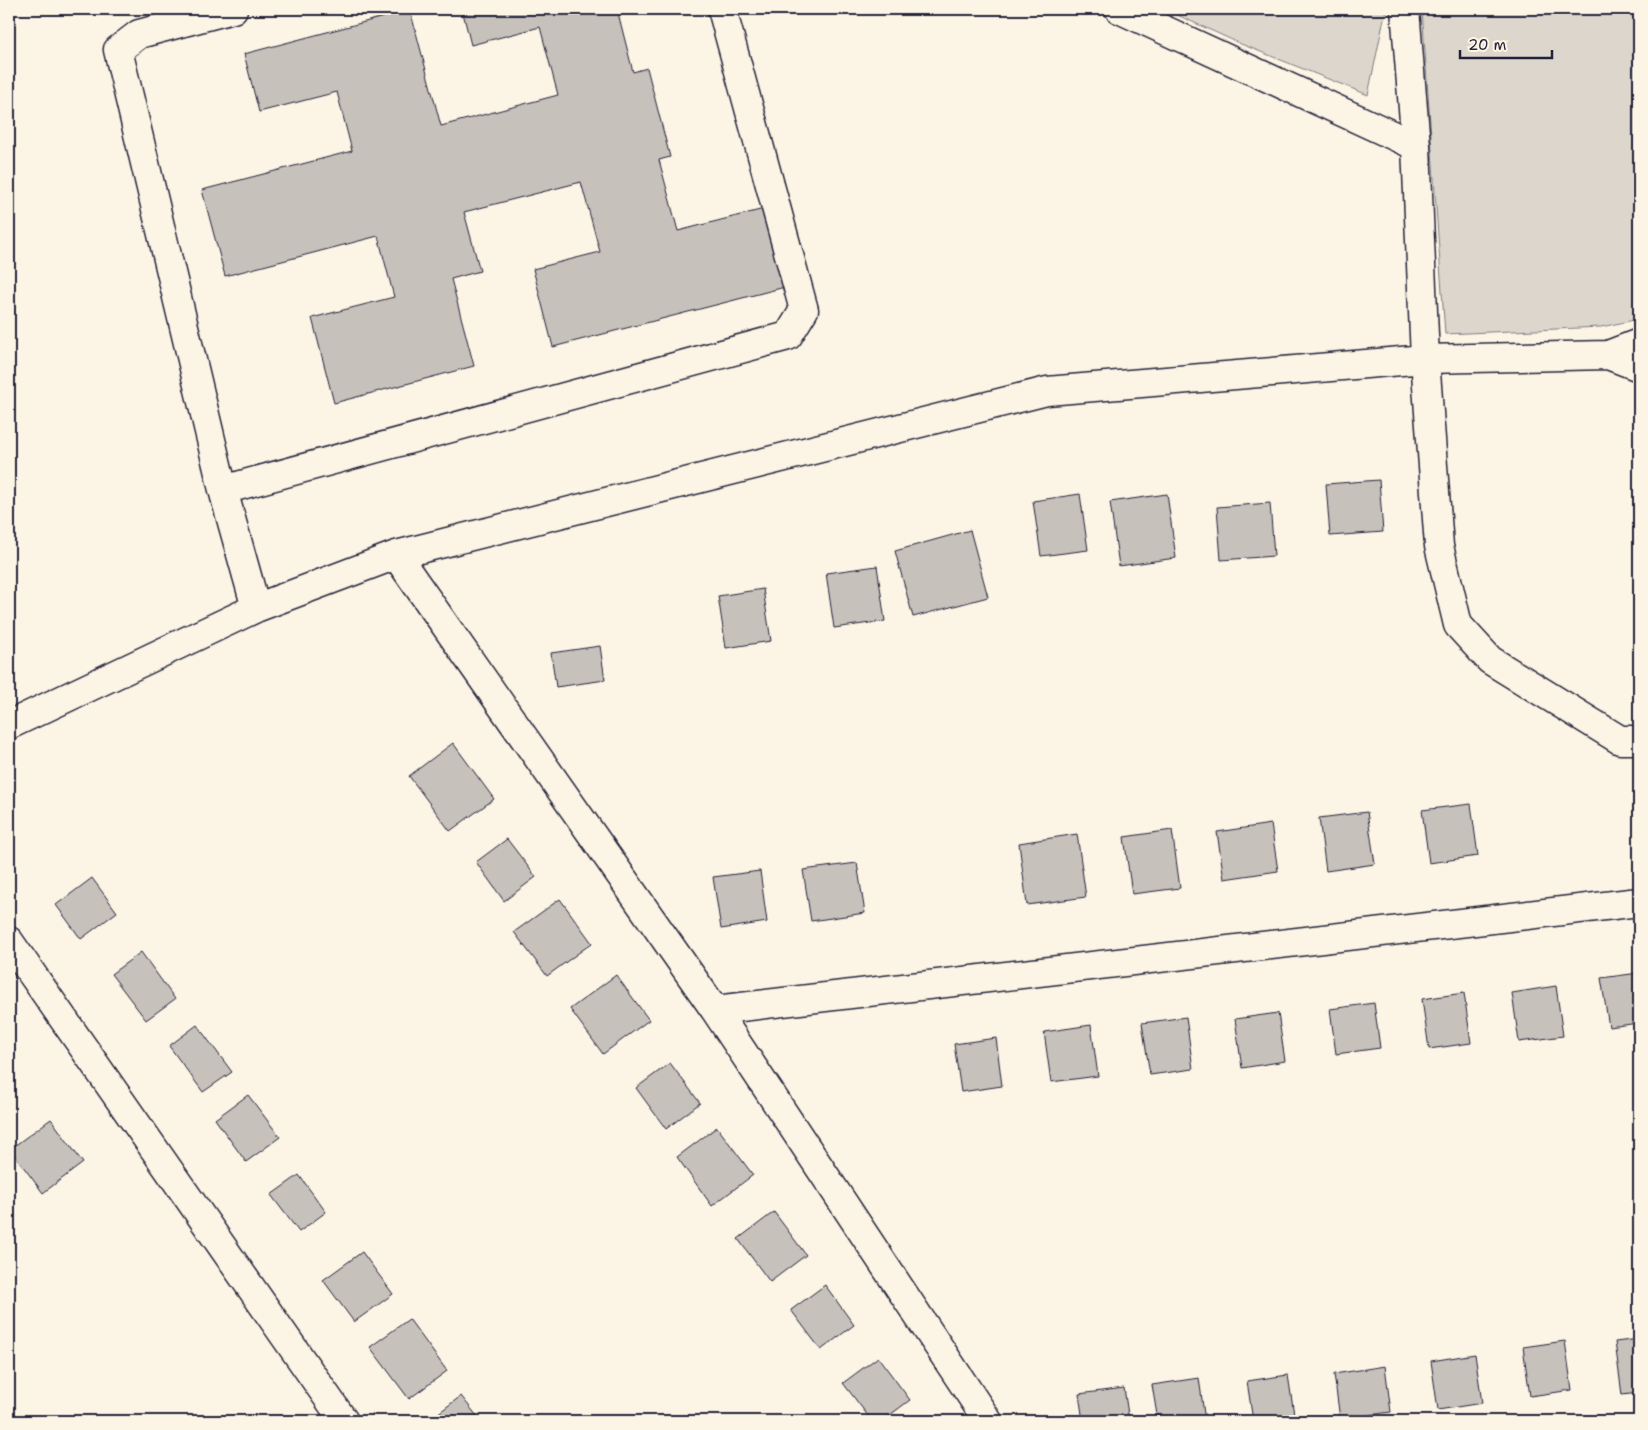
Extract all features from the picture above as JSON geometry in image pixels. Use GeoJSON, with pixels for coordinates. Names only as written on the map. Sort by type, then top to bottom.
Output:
{"type":"FeatureCollection","features":[{"type":"Feature","properties":{"kind":"street"},"geometry":{"type":"LineString","coordinates":[[233,9],[139,34],[118,50],[223,490],[256,608]]}},
{"type":"Feature","properties":{"kind":"street"},"geometry":{"type":"LineString","coordinates":[[223,490],[788,336],[804,310],[722,9]]}},
{"type":"Feature","properties":{"kind":"street"},"geometry":{"type":"LineString","coordinates":[[1119,9],[1416,146]]}},
{"type":"Feature","properties":{"kind":"street"},"geometry":{"type":"LineString","coordinates":[[1405,9],[1416,146],[1425,359],[1439,546],[1458,625],[1490,660],[1620,740],[1639,740]]}},
{"type":"Feature","properties":{"kind":"street"},"geometry":{"type":"LineString","coordinates":[[9,724],[256,608],[396,556],[1046,391],[1425,359],[1608,355],[1639,343]]}},
{"type":"Feature","properties":{"kind":"street"},"geometry":{"type":"LineString","coordinates":[[1608,355],[1639,367]]}},
{"type":"Feature","properties":{"kind":"street"},"geometry":{"type":"LineString","coordinates":[[396,556],[715,1010],[988,1421]]}},
{"type":"Feature","properties":{"kind":"street"},"geometry":{"type":"LineString","coordinates":[[715,1010],[1639,902]]}},
{"type":"Feature","properties":{"kind":"street"},"geometry":{"type":"LineString","coordinates":[[9,940],[344,1421]]}},
{"type":"Feature","properties":{"kind":"shaded area"},"geometry":{"type":"Polygon","coordinates":[[[1164,9],[1386,9],[1368,95],[1241,44],[1164,9]]]}},
{"type":"Feature","properties":{"kind":"shaded area"},"geometry":{"type":"Polygon","coordinates":[[[1422,9],[1639,9],[1639,319],[1601,327],[1445,334],[1422,9]]]}},
{"type":"Feature","properties":{"kind":"building"},"geometry":{"type":"Polygon","coordinates":[[[462,9],[617,9],[633,72],[647,68],[670,157],[659,160],[678,231],[764,209],[785,287],[553,347],[533,269],[600,252],[581,182],[464,212],[480,271],[451,279],[474,366],[334,403],[312,318],[394,297],[378,236],[225,276],[202,190],[352,151],[337,92],[259,112],[244,54],[410,10],[441,126],[558,95],[540,27],[471,45],[462,9]]]}},
{"type":"Feature","properties":{"kind":"building"},"geometry":{"type":"Polygon","coordinates":[[[1379,480],[1383,532],[1330,536],[1326,484],[1379,480]]]}},
{"type":"Feature","properties":{"kind":"building"},"geometry":{"type":"Polygon","coordinates":[[[1080,494],[1088,550],[1041,556],[1033,501],[1080,494]]]}},
{"type":"Feature","properties":{"kind":"building"},"geometry":{"type":"Polygon","coordinates":[[[1167,494],[1176,558],[1119,566],[1110,502],[1167,494]]]}},
{"type":"Feature","properties":{"kind":"building"},"geometry":{"type":"Polygon","coordinates":[[[1270,503],[1274,556],[1221,560],[1217,507],[1270,503]]]}},
{"type":"Feature","properties":{"kind":"building"},"geometry":{"type":"Polygon","coordinates":[[[970,530],[988,597],[913,617],[895,551],[970,530]]]}},
{"type":"Feature","properties":{"kind":"building"},"geometry":{"type":"Polygon","coordinates":[[[877,566],[885,621],[834,628],[826,573],[877,566]]]}},
{"type":"Feature","properties":{"kind":"building"},"geometry":{"type":"Polygon","coordinates":[[[763,589],[771,641],[726,648],[718,596],[763,589]]]}},
{"type":"Feature","properties":{"kind":"building"},"geometry":{"type":"Polygon","coordinates":[[[600,646],[605,680],[556,687],[551,653],[600,646]]]}},
{"type":"Feature","properties":{"kind":"building"},"geometry":{"type":"Polygon","coordinates":[[[453,743],[494,799],[450,831],[409,776],[453,743]]]}},
{"type":"Feature","properties":{"kind":"building"},"geometry":{"type":"Polygon","coordinates":[[[1471,804],[1478,856],[1429,863],[1422,810],[1471,804]]]}},
{"type":"Feature","properties":{"kind":"building"},"geometry":{"type":"Polygon","coordinates":[[[1367,812],[1375,864],[1326,871],[1319,818],[1367,812]]]}},
{"type":"Feature","properties":{"kind":"building"},"geometry":{"type":"Polygon","coordinates":[[[1271,824],[1278,871],[1224,879],[1217,832],[1271,824]]]}},
{"type":"Feature","properties":{"kind":"building"},"geometry":{"type":"Polygon","coordinates":[[[1172,830],[1180,888],[1132,894],[1124,837],[1172,830]]]}},
{"type":"Feature","properties":{"kind":"building"},"geometry":{"type":"Polygon","coordinates":[[[1077,834],[1086,897],[1027,905],[1019,843],[1077,834]]]}},
{"type":"Feature","properties":{"kind":"building"},"geometry":{"type":"Polygon","coordinates":[[[507,839],[536,877],[504,901],[476,862],[507,839]]]}},
{"type":"Feature","properties":{"kind":"building"},"geometry":{"type":"Polygon","coordinates":[[[857,863],[865,913],[811,921],[803,870],[857,863]]]}},
{"type":"Feature","properties":{"kind":"building"},"geometry":{"type":"Polygon","coordinates":[[[760,871],[767,922],[721,929],[713,877],[760,871]]]}},
{"type":"Feature","properties":{"kind":"building"},"geometry":{"type":"Polygon","coordinates":[[[92,878],[117,912],[81,939],[56,905],[92,878]]]}},
{"type":"Feature","properties":{"kind":"building"},"geometry":{"type":"Polygon","coordinates":[[[560,899],[592,943],[547,976],[514,932],[560,899]]]}},
{"type":"Feature","properties":{"kind":"building"},"geometry":{"type":"Polygon","coordinates":[[[141,952],[175,999],[146,1020],[111,974],[141,952]]]}},
{"type":"Feature","properties":{"kind":"building"},"geometry":{"type":"Polygon","coordinates":[[[1639,973],[1639,1023],[1609,1027],[1601,978],[1639,973]]]}},
{"type":"Feature","properties":{"kind":"building"},"geometry":{"type":"Polygon","coordinates":[[[616,975],[649,1020],[603,1054],[570,1009],[616,975]]]}},
{"type":"Feature","properties":{"kind":"building"},"geometry":{"type":"Polygon","coordinates":[[[1556,986],[1563,1036],[1519,1042],[1512,993],[1556,986]]]}},
{"type":"Feature","properties":{"kind":"building"},"geometry":{"type":"Polygon","coordinates":[[[1464,993],[1471,1043],[1429,1049],[1422,999],[1464,993]]]}},
{"type":"Feature","properties":{"kind":"building"},"geometry":{"type":"Polygon","coordinates":[[[1374,1003],[1380,1048],[1336,1054],[1330,1009],[1374,1003]]]}},
{"type":"Feature","properties":{"kind":"building"},"geometry":{"type":"Polygon","coordinates":[[[1278,1013],[1285,1061],[1242,1068],[1235,1019],[1278,1013]]]}},
{"type":"Feature","properties":{"kind":"building"},"geometry":{"type":"Polygon","coordinates":[[[1186,1017],[1193,1069],[1150,1075],[1142,1023],[1186,1017]]]}},
{"type":"Feature","properties":{"kind":"building"},"geometry":{"type":"Polygon","coordinates":[[[197,1025],[232,1072],[203,1092],[169,1046],[197,1025]]]}},
{"type":"Feature","properties":{"kind":"building"},"geometry":{"type":"Polygon","coordinates":[[[1091,1025],[1098,1076],[1051,1082],[1044,1032],[1091,1025]]]}},
{"type":"Feature","properties":{"kind":"building"},"geometry":{"type":"Polygon","coordinates":[[[996,1038],[1002,1086],[961,1092],[954,1044],[996,1038]]]}},
{"type":"Feature","properties":{"kind":"building"},"geometry":{"type":"Polygon","coordinates":[[[670,1063],[700,1103],[666,1129],[636,1088],[670,1063]]]}},
{"type":"Feature","properties":{"kind":"building"},"geometry":{"type":"Polygon","coordinates":[[[248,1095],[280,1137],[246,1162],[215,1119],[248,1095]]]}},
{"type":"Feature","properties":{"kind":"building"},"geometry":{"type":"Polygon","coordinates":[[[51,1119],[83,1163],[43,1193],[10,1149],[51,1119]]]}},
{"type":"Feature","properties":{"kind":"building"},"geometry":{"type":"Polygon","coordinates":[[[717,1127],[753,1175],[712,1206],[677,1157],[717,1127]]]}},
{"type":"Feature","properties":{"kind":"building"},"geometry":{"type":"Polygon","coordinates":[[[299,1175],[326,1212],[299,1232],[271,1195],[299,1175]]]}},
{"type":"Feature","properties":{"kind":"building"},"geometry":{"type":"Polygon","coordinates":[[[774,1212],[806,1255],[770,1282],[738,1239],[774,1212]]]}},
{"type":"Feature","properties":{"kind":"building"},"geometry":{"type":"Polygon","coordinates":[[[362,1252],[393,1294],[354,1322],[323,1280],[362,1252]]]}},
{"type":"Feature","properties":{"kind":"building"},"geometry":{"type":"Polygon","coordinates":[[[825,1285],[854,1325],[821,1350],[791,1310],[825,1285]]]}},
{"type":"Feature","properties":{"kind":"building"},"geometry":{"type":"Polygon","coordinates":[[[409,1319],[447,1371],[409,1399],[370,1347],[409,1319]]]}},
{"type":"Feature","properties":{"kind":"building"},"geometry":{"type":"Polygon","coordinates":[[[1639,1339],[1639,1393],[1622,1395],[1615,1342],[1639,1339]]]}},
{"type":"Feature","properties":{"kind":"building"},"geometry":{"type":"Polygon","coordinates":[[[1565,1341],[1572,1390],[1530,1396],[1523,1347],[1565,1341]]]}},
{"type":"Feature","properties":{"kind":"building"},"geometry":{"type":"Polygon","coordinates":[[[1475,1354],[1482,1403],[1438,1410],[1431,1361],[1475,1354]]]}},
{"type":"Feature","properties":{"kind":"building"},"geometry":{"type":"Polygon","coordinates":[[[878,1357],[910,1400],[882,1421],[872,1421],[843,1383],[878,1357]]]}},
{"type":"Feature","properties":{"kind":"building"},"geometry":{"type":"Polygon","coordinates":[[[1385,1366],[1391,1412],[1340,1419],[1334,1374],[1385,1366]]]}},
{"type":"Feature","properties":{"kind":"building"},"geometry":{"type":"Polygon","coordinates":[[[1288,1375],[1295,1421],[1253,1421],[1247,1381],[1288,1375]]]}},
{"type":"Feature","properties":{"kind":"building"},"geometry":{"type":"Polygon","coordinates":[[[1199,1378],[1205,1421],[1158,1421],[1152,1385],[1199,1378]]]}},
{"type":"Feature","properties":{"kind":"building"},"geometry":{"type":"Polygon","coordinates":[[[1124,1388],[1129,1421],[1083,1421],[1079,1394],[1124,1388]]]}},
{"type":"Feature","properties":{"kind":"building"},"geometry":{"type":"Polygon","coordinates":[[[461,1396],[481,1421],[428,1421],[461,1396]]]}}]}
